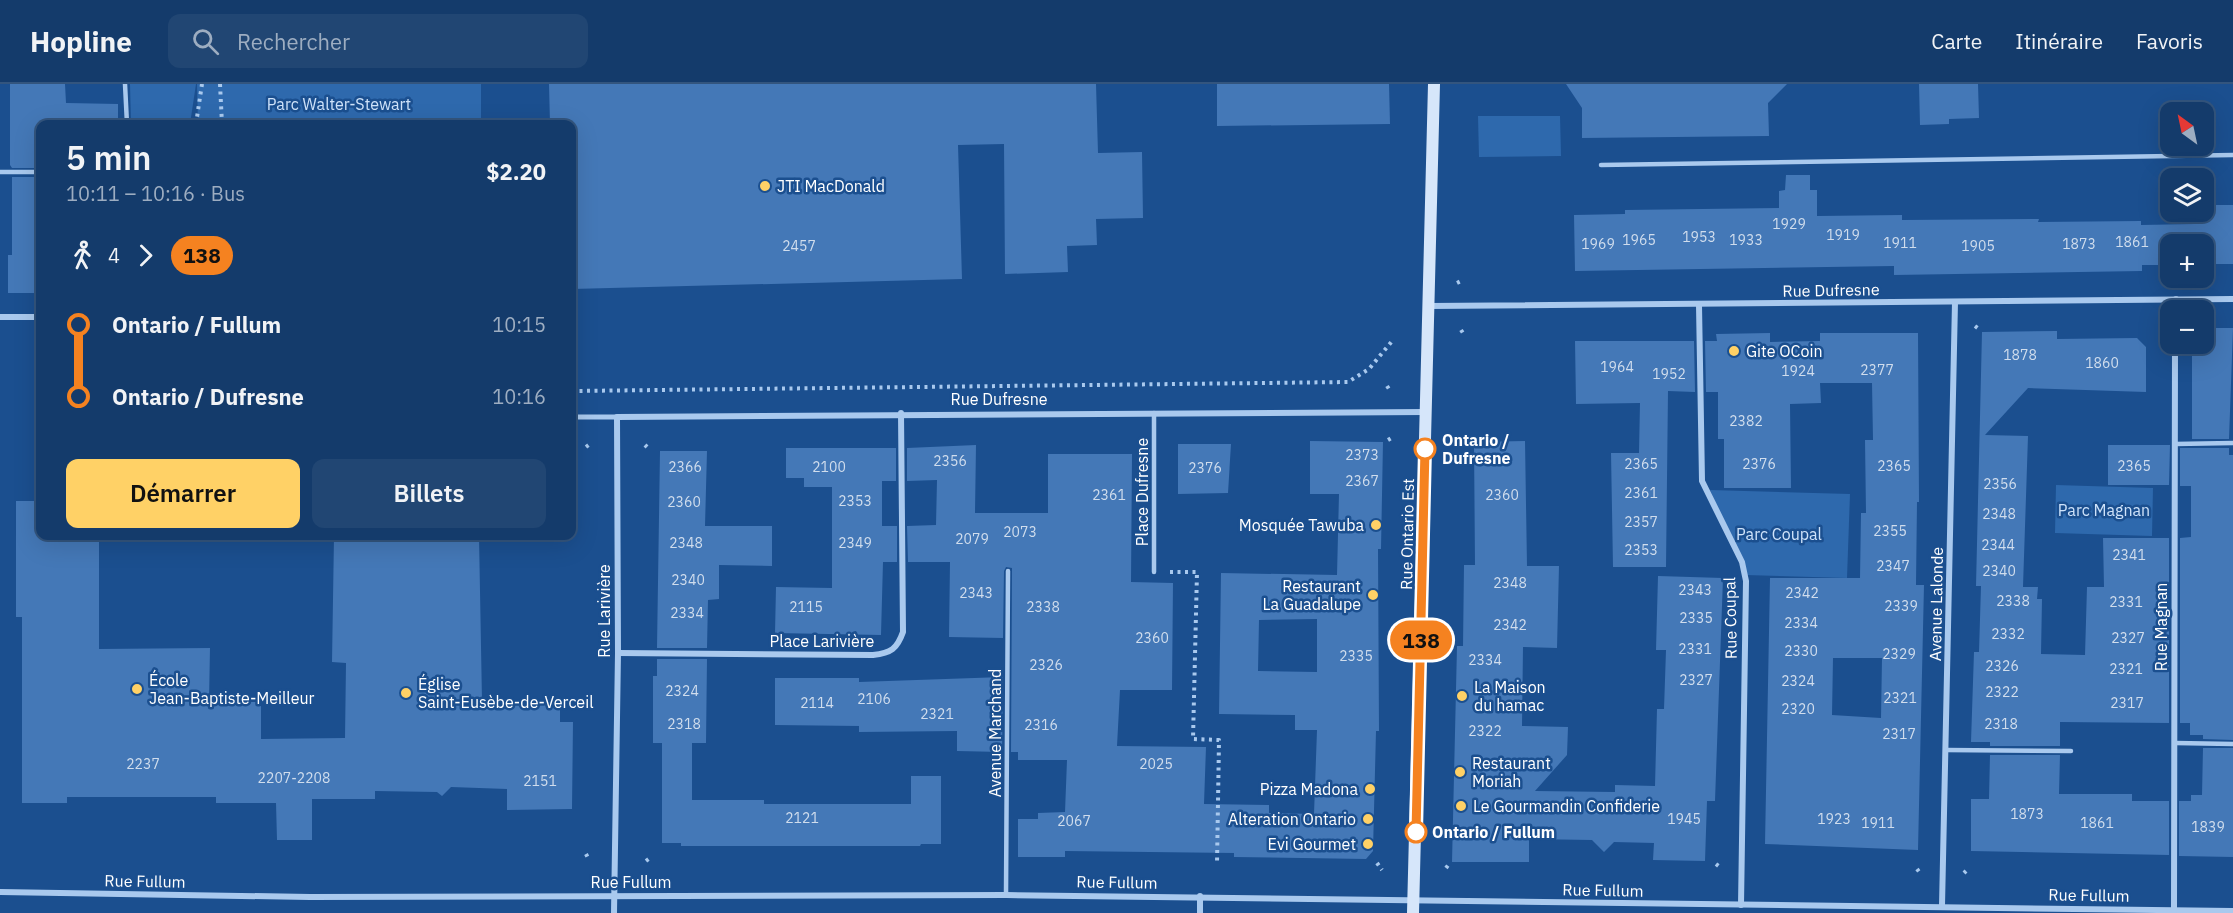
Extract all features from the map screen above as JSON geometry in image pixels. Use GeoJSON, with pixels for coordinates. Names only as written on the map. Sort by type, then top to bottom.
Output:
{"type":"FeatureCollection","features":[{"type":"Feature","properties":{"kind":"main road","name":"Rue Ontario Est"},"geometry":{"type":"LineString","coordinates":[[1414,907],[1434,84]]}},
{"type":"Feature","properties":{"kind":"street","name":"Rue Dufresne"},"geometry":{"type":"LineString","coordinates":[[1429,306],[2233,298]]}},
{"type":"Feature","properties":{"kind":"street","name":"Avenue Lalonde"},"geometry":{"type":"LineString","coordinates":[[1942,906],[1955,302]]}},
{"type":"Feature","properties":{"kind":"street","name":"Rue Coupal"},"geometry":{"type":"LineString","coordinates":[[1699,305],[1702,481],[1742,562],[1746,581],[1741,905]]}},
{"type":"Feature","properties":{"kind":"street"},"geometry":{"type":"LineString","coordinates":[[0,317],[36,317]]}},
{"type":"Feature","properties":{"kind":"street","name":"Rue Magnan"},"geometry":{"type":"LineString","coordinates":[[2174,910],[2175,354]]}},
{"type":"Feature","properties":{"kind":"street","name":"Rue Dufresne"},"geometry":{"type":"LineString","coordinates":[[576,417],[901,413],[1426,412]]}},
{"type":"Feature","properties":{"kind":"street","name":"Place Larivière"},"geometry":{"type":"LineString","coordinates":[[618,653],[873,656],[887,654],[895,649],[903,632],[901,413]]}},
{"type":"Feature","properties":{"kind":"street","name":"Rue Larivière"},"geometry":{"type":"LineString","coordinates":[[614,913],[618,653],[617,417]]}},
{"type":"Feature","properties":{"kind":"street","name":"Rue Fullum"},"geometry":{"type":"LineString","coordinates":[[0,891],[310,897],[1200,896],[1414,907],[1741,905],[2233,911]]}},
{"type":"Feature","properties":{"kind":"street"},"geometry":{"type":"LineString","coordinates":[[1200,896],[1200,913]]}},
{"type":"Feature","properties":{"kind":"street"},"geometry":{"type":"LineString","coordinates":[[1682,905],[1682,913]]}},
{"type":"Feature","properties":{"kind":"lane"},"geometry":{"type":"LineString","coordinates":[[125,84],[127,120]]}},
{"type":"Feature","properties":{"kind":"lane"},"geometry":{"type":"LineString","coordinates":[[1601,165],[2233,155]]}},
{"type":"Feature","properties":{"kind":"lane"},"geometry":{"type":"LineString","coordinates":[[0,172],[36,172]]}},
{"type":"Feature","properties":{"kind":"lane","name":"Place Dufresne"},"geometry":{"type":"LineString","coordinates":[[1154,412],[1154,572]]}},
{"type":"Feature","properties":{"kind":"lane"},"geometry":{"type":"LineString","coordinates":[[2175,444],[2233,443]]}},
{"type":"Feature","properties":{"kind":"lane","name":"Avenue Marchand"},"geometry":{"type":"LineString","coordinates":[[1006,895],[1008,571]]}},
{"type":"Feature","properties":{"kind":"lane"},"geometry":{"type":"LineString","coordinates":[[2175,743],[2233,744]]}},
{"type":"Feature","properties":{"kind":"lane"},"geometry":{"type":"LineString","coordinates":[[1947,750],[2071,751]]}},
{"type":"Feature","properties":{"kind":"path"},"geometry":{"type":"LineString","coordinates":[[197,120],[202,84]]}},
{"type":"Feature","properties":{"kind":"path"},"geometry":{"type":"LineString","coordinates":[[220,84],[222,120]]}},
{"type":"Feature","properties":{"kind":"path"},"geometry":{"type":"LineString","coordinates":[[1457,283],[1463,280]]}},
{"type":"Feature","properties":{"kind":"path"},"geometry":{"type":"LineString","coordinates":[[576,391],[1348,382],[1369,369],[1393,340]]}},
{"type":"Feature","properties":{"kind":"path"},"geometry":{"type":"LineString","coordinates":[[1388,386],[1391,392]]}},
{"type":"Feature","properties":{"kind":"path"},"geometry":{"type":"LineString","coordinates":[[1388,440],[1393,437]]}},
{"type":"Feature","properties":{"kind":"path"},"geometry":{"type":"LineString","coordinates":[[1154,572],[1197,572],[1193,739],[1219,740],[1217,864]]}},
{"type":"Feature","properties":{"kind":"path"},"geometry":{"type":"LineString","coordinates":[[586,854],[589,860]]}},
{"type":"Feature","properties":{"kind":"path"},"geometry":{"type":"LineString","coordinates":[[1377,863],[1382,870]]}},
{"type":"Feature","properties":{"kind":"path"},"geometry":{"type":"LineString","coordinates":[[1716,864],[1721,868]]}},
{"type":"Feature","properties":{"kind":"green space"},"geometry":{"type":"Polygon","coordinates":[[[130,84],[196,84],[191,120],[131,120],[130,84]]]}},
{"type":"Feature","properties":{"kind":"green space","name":"Parc Walter-Stewart"},"geometry":{"type":"Polygon","coordinates":[[[197,84],[481,84],[481,120],[198,120],[197,84]]]}},
{"type":"Feature","properties":{"kind":"green space"},"geometry":{"type":"Polygon","coordinates":[[[1478,116],[1560,116],[1561,156],[1479,157],[1478,116]]]}},
{"type":"Feature","properties":{"kind":"green space","name":"Parc Magnan"},"geometry":{"type":"Polygon","coordinates":[[[2056,485],[2153,488],[2152,536],[2055,533],[2056,485]]]}},
{"type":"Feature","properties":{"kind":"green space","name":"Parc Coupal"},"geometry":{"type":"Polygon","coordinates":[[[1710,490],[1850,494],[1847,578],[1745,575],[1710,490]]]}},
{"type":"Feature","properties":{"kind":"building"},"geometry":{"type":"Polygon","coordinates":[[[10,84],[65,84],[66,103],[118,104],[118,120],[36,120],[36,168],[12,168],[10,165],[10,84]]]}},
{"type":"Feature","properties":{"kind":"building","name":"JTI MacDonald"},"geometry":{"type":"Polygon","coordinates":[[[549,84],[1096,84],[1098,153],[1142,152],[1143,218],[1096,219],[1097,245],[1067,246],[1068,272],[1005,274],[1004,144],[958,145],[962,279],[576,289],[576,120],[550,120],[549,84]]]}},
{"type":"Feature","properties":{"kind":"building"},"geometry":{"type":"Polygon","coordinates":[[[1217,84],[1389,84],[1390,124],[1217,126],[1217,84]]]}},
{"type":"Feature","properties":{"kind":"building"},"geometry":{"type":"Polygon","coordinates":[[[1566,84],[1787,84],[1768,103],[1769,136],[1582,138],[1582,108],[1566,84]]]}},
{"type":"Feature","properties":{"kind":"building"},"geometry":{"type":"Polygon","coordinates":[[[1919,84],[1978,84],[1979,118],[1949,119],[1949,124],[1920,125],[1919,84]]]}},
{"type":"Feature","properties":{"kind":"building"},"geometry":{"type":"Polygon","coordinates":[[[1786,175],[1810,175],[1810,190],[1817,190],[1817,216],[1902,215],[1902,220],[2039,219],[2038,222],[2141,221],[2141,225],[2194,224],[2194,222],[2214,222],[2214,205],[2233,205],[2233,264],[2214,264],[2214,234],[2160,234],[2160,265],[2142,265],[2142,271],[1894,275],[1894,266],[1575,271],[1574,215],[1625,214],[1625,210],[1779,208],[1779,191],[1785,190],[1786,175]]]}},
{"type":"Feature","properties":{"kind":"building"},"geometry":{"type":"Polygon","coordinates":[[[12,177],[36,177],[36,293],[8,293],[8,255],[12,255],[12,177]]]}},
{"type":"Feature","properties":{"kind":"building"},"geometry":{"type":"Polygon","coordinates":[[[2214,328],[2233,328],[2229,439],[2192,439],[2192,354],[2214,354],[2214,328]]]}},
{"type":"Feature","properties":{"kind":"building"},"geometry":{"type":"Polygon","coordinates":[[[2057,331],[2057,339],[2137,338],[2146,347],[2146,392],[2028,388],[1985,435],[2028,436],[2023,587],[2038,587],[2037,599],[2042,599],[2041,654],[2085,655],[2087,587],[2104,587],[2103,538],[2169,538],[2169,723],[2060,722],[2060,746],[1990,746],[1990,742],[1971,742],[1974,652],[1979,652],[1981,586],[1976,586],[1982,332],[2057,331]]]}},
{"type":"Feature","properties":{"kind":"building"},"geometry":{"type":"Polygon","coordinates":[[[1770,333],[1770,342],[1820,341],[1820,333],[1918,333],[1919,502],[1917,502],[1916,585],[1924,585],[1918,850],[1765,844],[1770,578],[1860,578],[1861,513],[1866,513],[1865,440],[1873,440],[1872,383],[1820,383],[1821,403],[1790,404],[1791,488],[1724,488],[1724,439],[1718,439],[1718,392],[1706,392],[1705,341],[1717,341],[1716,334],[1770,333]],[[1833,658],[1832,715],[1881,718],[1882,658],[1833,658]]]}},
{"type":"Feature","properties":{"kind":"building"},"geometry":{"type":"Polygon","coordinates":[[[1575,341],[1694,341],[1695,392],[1668,391],[1666,567],[1613,567],[1611,453],[1639,453],[1640,403],[1576,404],[1575,341]]]}},
{"type":"Feature","properties":{"kind":"building"},"geometry":{"type":"Polygon","coordinates":[[[1310,441],[1383,442],[1381,549],[1378,549],[1379,731],[1376,731],[1373,851],[1366,859],[1234,857],[1234,853],[1065,851],[1065,857],[1018,857],[1018,819],[1038,819],[1038,813],[1065,812],[1067,760],[1018,760],[1018,752],[1011,752],[1012,568],[1006,567],[1004,571],[1003,638],[949,637],[950,562],[908,562],[907,526],[936,525],[937,480],[907,481],[907,448],[976,445],[975,513],[1048,513],[1048,454],[1132,454],[1131,582],[1173,583],[1172,690],[1120,690],[1117,746],[1206,747],[1204,804],[1269,805],[1269,813],[1314,814],[1317,730],[1295,730],[1295,715],[1219,714],[1221,573],[1337,575],[1339,494],[1310,494],[1310,441]],[[1317,619],[1259,620],[1258,671],[1317,672],[1317,619]]]}},
{"type":"Feature","properties":{"kind":"building"},"geometry":{"type":"Polygon","coordinates":[[[1525,441],[1527,566],[1559,566],[1557,648],[1523,647],[1522,726],[1568,727],[1567,755],[1535,791],[1615,792],[1615,785],[1655,786],[1657,709],[1664,709],[1666,650],[1656,650],[1658,576],[1723,578],[1715,801],[1707,801],[1705,861],[1653,860],[1654,843],[1614,842],[1604,852],[1592,840],[1529,839],[1529,862],[1452,862],[1457,646],[1463,646],[1464,565],[1475,565],[1474,442],[1525,441]]]}},
{"type":"Feature","properties":{"kind":"building"},"geometry":{"type":"Polygon","coordinates":[[[1178,444],[1231,444],[1228,493],[1178,494],[1178,444]]]}},
{"type":"Feature","properties":{"kind":"building"},"geometry":{"type":"Polygon","coordinates":[[[2108,445],[2170,445],[2169,485],[2108,485],[2108,445]]]}},
{"type":"Feature","properties":{"kind":"building"},"geometry":{"type":"Polygon","coordinates":[[[786,448],[896,448],[896,481],[882,481],[882,526],[897,526],[897,562],[883,562],[881,635],[775,633],[776,587],[832,588],[832,487],[804,487],[804,478],[786,478],[786,448]]]}},
{"type":"Feature","properties":{"kind":"building"},"geometry":{"type":"Polygon","coordinates":[[[2180,448],[2229,448],[2229,455],[2233,455],[2233,740],[2203,739],[2203,735],[2190,735],[2190,723],[2180,723],[2180,538],[2191,537],[2191,486],[2180,486],[2180,448]]]}},
{"type":"Feature","properties":{"kind":"building"},"geometry":{"type":"Polygon","coordinates":[[[660,451],[707,451],[705,526],[772,526],[772,566],[719,565],[719,599],[708,600],[707,648],[657,648],[660,451]]]}},
{"type":"Feature","properties":{"kind":"building"},"geometry":{"type":"Polygon","coordinates":[[[16,501],[36,501],[36,540],[99,540],[99,649],[210,648],[209,702],[261,702],[261,739],[345,738],[346,663],[332,662],[334,540],[479,540],[482,701],[560,700],[560,722],[573,722],[572,809],[507,810],[507,789],[451,787],[442,796],[437,792],[375,791],[375,799],[312,799],[312,840],[277,840],[276,803],[216,803],[216,797],[67,797],[67,803],[22,803],[22,617],[16,617],[16,501]]]}},
{"type":"Feature","properties":{"kind":"building"},"geometry":{"type":"Polygon","coordinates":[[[657,659],[707,659],[706,743],[692,743],[692,800],[764,800],[764,804],[911,804],[911,776],[941,776],[941,844],[921,844],[920,846],[681,846],[681,843],[662,843],[662,743],[653,743],[653,676],[657,676],[657,659]]]}},
{"type":"Feature","properties":{"kind":"building"},"geometry":{"type":"Polygon","coordinates":[[[1003,677],[1002,752],[957,751],[957,731],[859,732],[859,726],[775,725],[775,678],[859,678],[859,682],[1003,677]]]}},
{"type":"Feature","properties":{"kind":"building"},"geometry":{"type":"Polygon","coordinates":[[[2203,748],[2233,748],[2233,857],[2179,856],[2179,801],[2191,801],[2191,795],[2202,795],[2203,748]]]}},
{"type":"Feature","properties":{"kind":"building"},"geometry":{"type":"Polygon","coordinates":[[[1990,755],[2060,755],[2059,794],[2132,794],[2132,801],[2169,801],[2169,855],[1971,851],[1971,799],[1989,799],[1990,755]]]}},
{"type":"Feature","properties":{"kind":"bus line","name":"138"},"geometry":{"type":"LineString","coordinates":[[1416,832],[1425,449]]}},
{"type":"Feature","properties":{"kind":"place","name":"JTI MacDonald"},"geometry":{"type":"Point","coordinates":[765,186]}},
{"type":"Feature","properties":{"kind":"place","name":"Gite OCoin"},"geometry":{"type":"Point","coordinates":[1734,351]}},
{"type":"Feature","properties":{"kind":"place","name":"Ontario / Dufresne"},"geometry":{"type":"Point","coordinates":[1425,449]}},
{"type":"Feature","properties":{"kind":"place","name":"Mosquée Tawuba"},"geometry":{"type":"Point","coordinates":[1376,525]}},
{"type":"Feature","properties":{"kind":"place","name":"Restaurant La Guadalupe"},"geometry":{"type":"Point","coordinates":[1373,595]}},
{"type":"Feature","properties":{"kind":"place","name":"École Jean-Baptiste-Meilleur"},"geometry":{"type":"Point","coordinates":[137,689]}},
{"type":"Feature","properties":{"kind":"place","name":"Église Saint-Eusèbe-de-Verceil"},"geometry":{"type":"Point","coordinates":[406,693]}},
{"type":"Feature","properties":{"kind":"place","name":"La Maison du hamac"},"geometry":{"type":"Point","coordinates":[1462,696]}},
{"type":"Feature","properties":{"kind":"place","name":"Restaurant Moriah"},"geometry":{"type":"Point","coordinates":[1460,772]}},
{"type":"Feature","properties":{"kind":"place","name":"Pizza Madona"},"geometry":{"type":"Point","coordinates":[1370,789]}},
{"type":"Feature","properties":{"kind":"place","name":"Le Gourmandin Confiderie"},"geometry":{"type":"Point","coordinates":[1461,806]}},
{"type":"Feature","properties":{"kind":"place","name":"Alteration Ontario"},"geometry":{"type":"Point","coordinates":[1368,819]}},
{"type":"Feature","properties":{"kind":"place","name":"Ontario / Fullum"},"geometry":{"type":"Point","coordinates":[1416,832]}},
{"type":"Feature","properties":{"kind":"place","name":"Evi Gourmet"},"geometry":{"type":"Point","coordinates":[1368,844]}}]}
